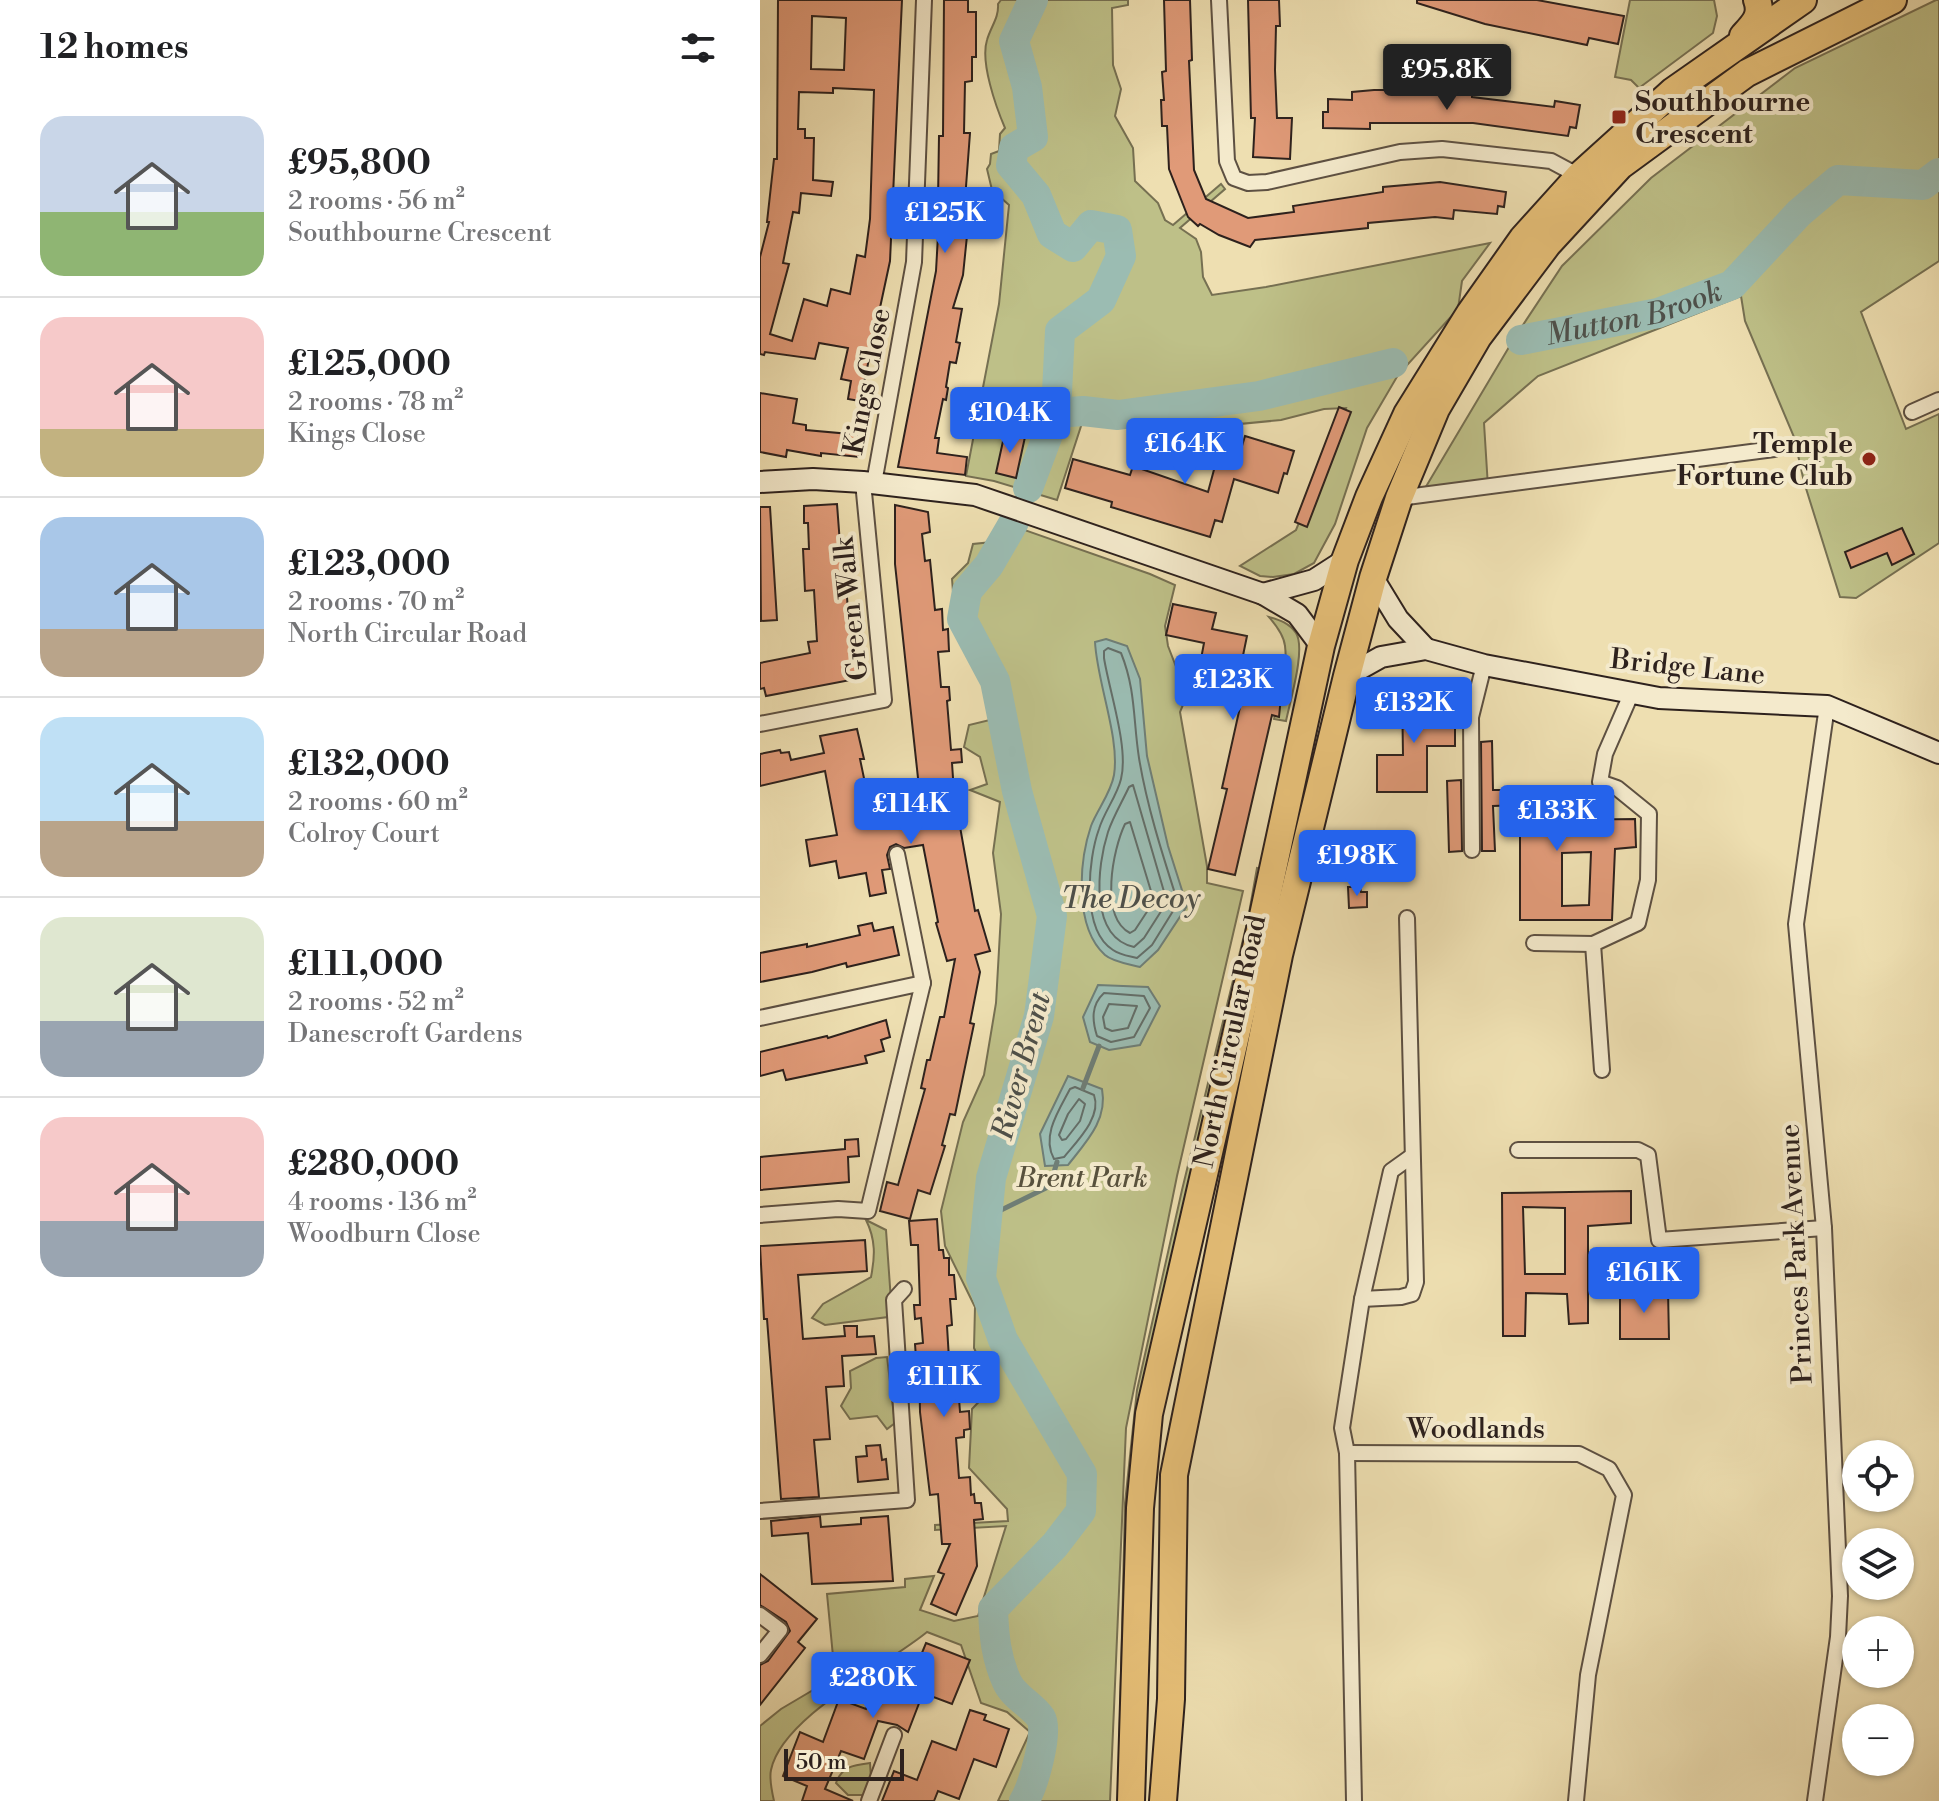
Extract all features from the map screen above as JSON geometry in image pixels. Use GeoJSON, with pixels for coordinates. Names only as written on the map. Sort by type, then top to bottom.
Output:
{"type":"FeatureCollection","features":[{"type":"Feature","properties":{"kind":"highway"},"geometry":{"type":"LineString","coordinates":[[1727,54],[1757,20],[1757,0]]}},
{"type":"Feature","properties":{"kind":"highway","name":"North Circular Road"},"geometry":{"type":"LineString","coordinates":[[1131,1801],[1140,1508],[1149,1414],[1256,948],[1321,646],[1345,560],[1407,414],[1470,313],[1523,238],[1579,176],[1673,91],[1803,0]]}},
{"type":"Feature","properties":{"kind":"highway","name":"North Circular Road"},"geometry":{"type":"LineString","coordinates":[[1163,1801],[1171,1699],[1174,1475],[1279,955],[1347,676],[1373,578],[1399,498],[1436,409],[1478,337],[1548,244],[1620,166],[1747,73],[1893,0]]}},
{"type":"Feature","properties":{"kind":"street","name":"Kings Close"},"geometry":{"type":"LineString","coordinates":[[869,483],[914,262],[924,0]]}},
{"type":"Feature","properties":{"kind":"street"},"geometry":{"type":"LineString","coordinates":[[1219,0],[1227,161],[1234,178],[1248,183],[1267,182],[1400,152],[1442,149],[1551,161],[1579,176]]}},
{"type":"Feature","properties":{"kind":"street"},"geometry":{"type":"LineString","coordinates":[[1912,412],[1939,400]]}},
{"type":"Feature","properties":{"kind":"street"},"geometry":{"type":"LineString","coordinates":[[1399,498],[1774,449]]}},
{"type":"Feature","properties":{"kind":"street"},"geometry":{"type":"LineString","coordinates":[[760,482],[813,479],[975,495],[1263,594],[1297,614],[1321,646]]}},
{"type":"Feature","properties":{"kind":"street","name":"Green Walk"},"geometry":{"type":"LineString","coordinates":[[760,724],[884,700],[869,483]]}},
{"type":"Feature","properties":{"kind":"street"},"geometry":{"type":"LineString","coordinates":[[1263,594],[1314,580],[1345,560]]}},
{"type":"Feature","properties":{"kind":"street"},"geometry":{"type":"LineString","coordinates":[[1373,578],[1398,619],[1426,649]]}},
{"type":"Feature","properties":{"kind":"street","name":"Bridge Lane"},"geometry":{"type":"LineString","coordinates":[[1347,676],[1381,657],[1426,649],[1484,665],[1659,698],[1827,706],[1939,753]]}},
{"type":"Feature","properties":{"kind":"street"},"geometry":{"type":"LineString","coordinates":[[1472,850],[1471,717],[1484,665]]}},
{"type":"Feature","properties":{"kind":"street"},"geometry":{"type":"LineString","coordinates":[[1534,943],[1593,944],[1638,923],[1648,880],[1649,814],[1617,788],[1600,782],[1605,754],[1632,692]]}},
{"type":"Feature","properties":{"kind":"street","name":"Princes Park Avenue"},"geometry":{"type":"LineString","coordinates":[[1815,1801],[1838,1637],[1840,1596],[1824,1228],[1796,924],[1827,706]]}},
{"type":"Feature","properties":{"kind":"street"},"geometry":{"type":"LineString","coordinates":[[760,1215],[868,1211],[923,983],[897,854]]}},
{"type":"Feature","properties":{"kind":"street"},"geometry":{"type":"LineString","coordinates":[[1362,1299],[1412,1294],[1416,1282],[1407,918]]}},
{"type":"Feature","properties":{"kind":"street"},"geometry":{"type":"LineString","coordinates":[[1593,944],[1602,1070]]}},
{"type":"Feature","properties":{"kind":"street"},"geometry":{"type":"LineString","coordinates":[[760,1018],[923,983]]}},
{"type":"Feature","properties":{"kind":"street"},"geometry":{"type":"LineString","coordinates":[[1518,1150],[1638,1150],[1648,1155],[1659,1240],[1824,1228]]}},
{"type":"Feature","properties":{"kind":"street"},"geometry":{"type":"LineString","coordinates":[[1354,1801],[1347,1453],[1342,1428],[1362,1299],[1391,1171],[1412,1156]]}},
{"type":"Feature","properties":{"kind":"street"},"geometry":{"type":"LineString","coordinates":[[760,1511],[907,1500],[894,1300],[904,1289]]}},
{"type":"Feature","properties":{"kind":"street","name":"Woodlands"},"geometry":{"type":"LineString","coordinates":[[1347,1453],[1579,1454],[1609,1469],[1624,1495],[1588,1675],[1576,1801]]}},
{"type":"Feature","properties":{"kind":"street"},"geometry":{"type":"LineString","coordinates":[[760,1615],[780,1630],[760,1655]]}},
{"type":"Feature","properties":{"kind":"street"},"geometry":{"type":"LineString","coordinates":[[869,1801],[894,1735]]}},
{"type":"Feature","properties":{"kind":"green space"},"geometry":{"type":"Polygon","coordinates":[[[1001,0],[1128,0],[1128,5],[1112,8],[1113,65],[1121,89],[1115,116],[1133,148],[1135,181],[1158,203],[1165,220],[1173,225],[1221,184],[1225,189],[1180,228],[1196,239],[1201,252],[1203,277],[1212,295],[1490,243],[1462,281],[1458,309],[1398,375],[1367,428],[1335,524],[1314,563],[1294,574],[1260,576],[1240,566],[1296,530],[1346,408],[1324,409],[1281,420],[1188,429],[1135,429],[1084,417],[1057,500],[966,476],[999,304],[1009,205],[992,190],[987,169],[991,154],[999,151],[1000,134],[1005,128],[987,72],[985,49],[1001,0]]]}},
{"type":"Feature","properties":{"kind":"green space"},"geometry":{"type":"Polygon","coordinates":[[[1630,0],[1714,0],[1717,16],[1713,33],[1639,88],[1631,80],[1615,77],[1630,0]]]}},
{"type":"Feature","properties":{"kind":"green space"},"geometry":{"type":"Polygon","coordinates":[[[1939,0],[1939,261],[1861,312],[1906,429],[1939,414],[1939,543],[1856,598],[1840,597],[1804,482],[1794,437],[1745,321],[1741,296],[1538,376],[1484,423],[1488,487],[1421,495],[1515,337],[1562,266],[1651,178],[1795,68],[1939,0]]]}},
{"type":"Feature","properties":{"kind":"green space","name":"Brent Park"},"geometry":{"type":"Polygon","coordinates":[[[999,521],[1175,585],[1165,626],[1168,646],[1187,695],[1180,712],[1207,866],[1207,883],[1243,891],[1177,1176],[1126,1428],[1110,1801],[998,1801],[1030,1732],[1007,1712],[981,1703],[961,1645],[927,1632],[838,1694],[794,1731],[779,1750],[771,1770],[774,1801],[760,1801],[760,1726],[781,1709],[835,1677],[827,1594],[905,1587],[905,1579],[934,1576],[920,1610],[954,1621],[978,1616],[1006,1526],[935,1530],[935,1525],[1008,1521],[1007,1509],[969,1468],[972,1409],[992,1388],[974,1348],[975,1307],[945,1246],[941,1211],[963,1122],[984,1075],[996,1003],[1001,914],[993,853],[1000,802],[970,790],[987,784],[980,757],[964,747],[969,725],[994,719],[992,687],[955,617],[952,579],[968,563],[973,544],[992,542],[999,521]]]}},
{"type":"Feature","properties":{"kind":"green space"},"geometry":{"type":"Polygon","coordinates":[[[1269,617],[1290,627],[1299,641],[1294,689],[1286,721],[1274,719],[1286,655],[1283,638],[1269,617]]]}},
{"type":"Feature","properties":{"kind":"green space"},"geometry":{"type":"Polygon","coordinates":[[[1257,868],[1262,869],[1182,1219],[1118,1801],[1125,1503],[1137,1390],[1248,919],[1257,868]]]}},
{"type":"Feature","properties":{"kind":"green space"},"geometry":{"type":"Polygon","coordinates":[[[866,1220],[886,1230],[891,1301],[888,1317],[825,1325],[812,1318],[823,1304],[871,1277],[874,1248],[866,1220]]]}},
{"type":"Feature","properties":{"kind":"green space"},"geometry":{"type":"Polygon","coordinates":[[[887,1357],[895,1423],[887,1429],[877,1416],[850,1419],[841,1406],[851,1388],[850,1371],[876,1358],[887,1357]]]}},
{"type":"Feature","properties":{"kind":"green space"},"geometry":{"type":"Polygon","coordinates":[[[870,1763],[871,1779],[864,1795],[848,1795],[836,1783],[845,1770],[870,1763]]]}},
{"type":"Feature","properties":{"kind":"water","name":"The Decoy"},"geometry":{"type":"Polygon","coordinates":[[[1106,639],[1127,646],[1140,679],[1147,756],[1168,846],[1187,906],[1158,950],[1140,967],[1108,957],[1095,943],[1088,928],[1082,894],[1084,857],[1091,826],[1114,775],[1114,744],[1095,642],[1106,639]]]}},
{"type":"Feature","properties":{"kind":"water"},"geometry":{"type":"Polygon","coordinates":[[[1098,985],[1148,987],[1160,1006],[1140,1045],[1109,1050],[1090,1042],[1083,1017],[1098,985]]]}},
{"type":"Feature","properties":{"kind":"water"},"geometry":{"type":"Polygon","coordinates":[[[1068,1076],[1102,1089],[1102,1111],[1094,1130],[1068,1165],[1045,1166],[1040,1134],[1068,1076]]]}},
{"type":"Feature","properties":{"kind":"building"},"geometry":{"type":"Polygon","coordinates":[[[778,0],[902,0],[890,261],[860,401],[848,399],[851,381],[841,379],[848,348],[819,343],[815,359],[765,352],[764,355],[760,354],[760,257],[769,222],[774,159],[777,159],[778,0]],[[812,16],[811,69],[844,70],[846,18],[812,16]],[[833,88],[833,93],[799,92],[798,129],[805,129],[805,138],[814,138],[813,180],[833,182],[831,196],[801,193],[799,213],[793,212],[783,263],[789,264],[770,334],[792,341],[804,299],[827,306],[831,289],[850,294],[857,255],[865,257],[870,219],[874,90],[833,88]]]}},
{"type":"Feature","properties":{"kind":"building"},"geometry":{"type":"Polygon","coordinates":[[[944,0],[968,0],[968,12],[976,12],[976,57],[972,57],[972,81],[965,82],[964,133],[970,133],[965,200],[961,200],[961,227],[968,226],[963,275],[953,308],[962,309],[956,342],[960,343],[956,363],[950,362],[946,400],[943,399],[935,438],[939,438],[937,453],[967,457],[965,475],[898,467],[936,271],[940,200],[939,136],[943,136],[944,0]]]}},
{"type":"Feature","properties":{"kind":"building"},"geometry":{"type":"Polygon","coordinates":[[[1164,0],[1190,0],[1192,60],[1189,61],[1194,170],[1206,199],[1248,218],[1294,212],[1293,206],[1383,192],[1383,187],[1440,182],[1506,192],[1504,207],[1498,206],[1497,214],[1454,210],[1453,219],[1435,217],[1368,223],[1368,228],[1255,240],[1250,247],[1200,224],[1198,226],[1188,217],[1169,169],[1167,126],[1162,126],[1162,72],[1166,71],[1164,0]]]}},
{"type":"Feature","properties":{"kind":"building"},"geometry":{"type":"Polygon","coordinates":[[[1248,0],[1279,0],[1280,26],[1276,26],[1275,70],[1277,118],[1292,118],[1290,159],[1253,157],[1255,118],[1251,118],[1248,0]]]}},
{"type":"Feature","properties":{"kind":"building"},"geometry":{"type":"Polygon","coordinates":[[[1417,0],[1537,0],[1624,16],[1618,44],[1589,38],[1587,45],[1485,24],[1417,3],[1417,0]]]}},
{"type":"Feature","properties":{"kind":"building"},"geometry":{"type":"Polygon","coordinates":[[[1394,90],[1394,95],[1472,94],[1472,97],[1554,107],[1555,101],[1580,105],[1576,128],[1570,127],[1568,136],[1473,123],[1370,123],[1370,129],[1323,128],[1323,112],[1328,112],[1328,99],[1352,100],[1352,92],[1394,90]]]}},
{"type":"Feature","properties":{"kind":"building"},"geometry":{"type":"Polygon","coordinates":[[[760,393],[797,399],[793,423],[806,425],[806,430],[861,435],[859,457],[821,453],[821,456],[787,450],[786,457],[760,452],[760,393]]]}},
{"type":"Feature","properties":{"kind":"building"},"geometry":{"type":"Polygon","coordinates":[[[1339,407],[1351,412],[1307,527],[1295,522],[1339,407]]]}},
{"type":"Feature","properties":{"kind":"building"},"geometry":{"type":"Polygon","coordinates":[[[1005,432],[1025,437],[1016,478],[996,473],[1005,432]]]}},
{"type":"Feature","properties":{"kind":"building"},"geometry":{"type":"Polygon","coordinates":[[[1245,436],[1294,451],[1287,474],[1284,473],[1278,493],[1234,479],[1222,522],[1215,520],[1210,537],[1111,507],[1112,502],[1065,488],[1073,459],[1130,475],[1133,466],[1208,492],[1222,440],[1242,446],[1245,436]]]}},
{"type":"Feature","properties":{"kind":"building"},"geometry":{"type":"Polygon","coordinates":[[[837,504],[843,584],[846,584],[849,624],[861,678],[766,696],[764,688],[760,689],[760,663],[810,653],[808,642],[817,641],[814,590],[805,591],[803,549],[809,549],[804,506],[837,504]]]}},
{"type":"Feature","properties":{"kind":"building"},"geometry":{"type":"Polygon","coordinates":[[[895,505],[928,512],[930,532],[922,534],[925,561],[930,560],[935,610],[942,609],[943,630],[948,629],[949,651],[938,652],[941,687],[949,687],[950,700],[947,701],[951,750],[961,749],[962,762],[952,763],[954,793],[975,911],[978,910],[990,951],[975,955],[980,972],[970,1023],[974,1024],[955,1115],[950,1114],[942,1145],[945,1146],[930,1194],[918,1190],[910,1219],[880,1211],[887,1182],[898,1185],[925,1089],[921,1088],[927,1060],[930,1060],[940,1017],[944,1017],[955,959],[947,961],[936,923],[923,845],[904,848],[896,844],[890,847],[887,855],[890,869],[882,870],[886,893],[870,896],[866,873],[839,878],[836,861],[810,866],[806,840],[837,835],[825,771],[760,786],[760,754],[780,750],[781,753],[789,752],[791,760],[824,753],[820,736],[857,729],[864,759],[860,759],[865,783],[858,785],[863,809],[871,808],[873,815],[921,806],[895,564],[895,505]]]}},
{"type":"Feature","properties":{"kind":"building"},"geometry":{"type":"Polygon","coordinates":[[[760,507],[770,507],[777,620],[761,621],[760,507]]]}},
{"type":"Feature","properties":{"kind":"building"},"geometry":{"type":"Polygon","coordinates":[[[1902,528],[1914,554],[1892,565],[1887,553],[1851,568],[1845,552],[1902,528]]]}},
{"type":"Feature","properties":{"kind":"building"},"geometry":{"type":"Polygon","coordinates":[[[1173,604],[1216,613],[1212,629],[1247,636],[1239,675],[1270,679],[1272,665],[1284,666],[1279,717],[1272,715],[1235,875],[1208,869],[1227,789],[1222,788],[1240,707],[1201,697],[1208,661],[1201,659],[1204,643],[1166,635],[1173,604]]]}},
{"type":"Feature","properties":{"kind":"building"},"geometry":{"type":"Polygon","coordinates":[[[1421,689],[1421,694],[1439,694],[1440,727],[1455,727],[1455,746],[1427,746],[1427,792],[1377,792],[1377,755],[1403,755],[1402,690],[1421,689]]]}},
{"type":"Feature","properties":{"kind":"building"},"geometry":{"type":"Polygon","coordinates":[[[1492,741],[1493,790],[1552,790],[1555,820],[1635,819],[1636,847],[1615,849],[1612,920],[1520,920],[1520,805],[1493,806],[1495,851],[1482,851],[1481,742],[1492,741]],[[1591,852],[1562,853],[1562,906],[1589,905],[1591,852]]]}},
{"type":"Feature","properties":{"kind":"building"},"geometry":{"type":"Polygon","coordinates":[[[1461,780],[1462,851],[1449,852],[1447,781],[1461,780]]]}},
{"type":"Feature","properties":{"kind":"building"},"geometry":{"type":"Polygon","coordinates":[[[1348,887],[1360,887],[1361,892],[1367,892],[1367,907],[1349,908],[1348,887]]]}},
{"type":"Feature","properties":{"kind":"building"},"geometry":{"type":"Polygon","coordinates":[[[872,923],[874,931],[893,927],[899,955],[760,982],[760,953],[807,944],[807,947],[860,935],[858,926],[872,923]]]}},
{"type":"Feature","properties":{"kind":"building"},"geometry":{"type":"Polygon","coordinates":[[[886,1020],[890,1037],[881,1040],[884,1051],[865,1056],[867,1063],[786,1080],[783,1070],[760,1076],[760,1052],[828,1038],[886,1020]]]}},
{"type":"Feature","properties":{"kind":"building"},"geometry":{"type":"Polygon","coordinates":[[[858,1139],[859,1156],[848,1157],[849,1182],[760,1190],[760,1157],[845,1149],[845,1140],[858,1139]]]}},
{"type":"Feature","properties":{"kind":"building"},"geometry":{"type":"Polygon","coordinates":[[[1631,1191],[1631,1223],[1588,1226],[1588,1323],[1569,1324],[1567,1294],[1526,1293],[1525,1336],[1503,1336],[1502,1193],[1631,1191]],[[1523,1207],[1525,1274],[1565,1274],[1565,1208],[1523,1207]]]}},
{"type":"Feature","properties":{"kind":"building"},"geometry":{"type":"Polygon","coordinates":[[[937,1219],[939,1250],[943,1250],[944,1258],[949,1258],[949,1275],[954,1275],[956,1299],[950,1299],[952,1325],[947,1326],[949,1359],[956,1358],[960,1412],[969,1411],[970,1429],[964,1430],[964,1437],[956,1438],[959,1478],[970,1477],[971,1495],[974,1494],[975,1503],[981,1503],[983,1519],[974,1520],[977,1566],[956,1615],[931,1604],[944,1574],[938,1572],[950,1544],[942,1544],[938,1494],[930,1495],[920,1412],[919,1358],[916,1358],[915,1344],[923,1343],[921,1318],[915,1319],[914,1305],[920,1305],[918,1245],[911,1245],[909,1221],[937,1219]]]}},
{"type":"Feature","properties":{"kind":"building"},"geometry":{"type":"Polygon","coordinates":[[[865,1240],[867,1271],[798,1275],[803,1339],[845,1336],[844,1326],[857,1326],[857,1337],[874,1336],[876,1354],[842,1356],[844,1386],[826,1387],[830,1439],[814,1440],[819,1497],[781,1499],[760,1246],[865,1240]]]}},
{"type":"Feature","properties":{"kind":"building"},"geometry":{"type":"Polygon","coordinates":[[[1668,1290],[1669,1339],[1620,1339],[1620,1291],[1668,1290]]]}},
{"type":"Feature","properties":{"kind":"building"},"geometry":{"type":"Polygon","coordinates":[[[880,1445],[882,1460],[886,1459],[888,1479],[858,1482],[856,1457],[867,1456],[866,1446],[880,1445]]]}},
{"type":"Feature","properties":{"kind":"building"},"geometry":{"type":"Polygon","coordinates":[[[820,1516],[821,1527],[861,1524],[861,1518],[888,1516],[893,1581],[812,1584],[808,1533],[772,1536],[771,1521],[820,1516]]]}},
{"type":"Feature","properties":{"kind":"building"},"geometry":{"type":"Polygon","coordinates":[[[760,1574],[817,1619],[798,1642],[805,1648],[760,1705],[760,1665],[768,1661],[790,1631],[786,1622],[760,1605],[760,1574]]]}},
{"type":"Feature","properties":{"kind":"building"},"geometry":{"type":"Polygon","coordinates":[[[926,1643],[970,1660],[952,1704],[923,1693],[908,1732],[897,1725],[878,1721],[864,1759],[841,1751],[825,1789],[853,1801],[802,1801],[807,1786],[783,1776],[800,1732],[823,1742],[839,1699],[866,1709],[881,1671],[910,1682],[926,1643]]]}},
{"type":"Feature","properties":{"kind":"building"},"geometry":{"type":"Polygon","coordinates":[[[970,1710],[986,1715],[984,1720],[1009,1729],[996,1767],[974,1759],[959,1799],[938,1791],[934,1801],[882,1801],[894,1771],[917,1780],[932,1741],[956,1750],[970,1710]]]}},
{"type":"Feature","properties":{"kind":"waterway"},"geometry":{"type":"LineString","coordinates":[[1028,488],[1056,413],[1060,331],[1101,300],[1121,256],[1117,230],[1091,225],[1073,247],[1052,234],[1036,195],[1011,165],[1014,148],[1033,137],[1027,87],[1014,41],[1033,0]]}},
{"type":"Feature","properties":{"kind":"waterway","name":"Mutton Brook"},"geometry":{"type":"LineString","coordinates":[[1521,340],[1658,313],[1732,285],[1799,213],[1838,180],[1923,185],[1939,173]]}},
{"type":"Feature","properties":{"kind":"waterway","name":"Mutton Brook"},"geometry":{"type":"LineString","coordinates":[[1056,413],[1083,411],[1118,415],[1259,396],[1393,363]]}},
{"type":"Feature","properties":{"kind":"waterway","name":"River Brent"},"geometry":{"type":"LineString","coordinates":[[1014,522],[989,565],[967,591],[962,619],[995,681],[1017,791],[1052,916],[1039,1016],[991,1178],[981,1278],[1003,1340],[1082,1474],[1081,1511],[1055,1545],[993,1609],[996,1647],[1007,1682],[1037,1713],[1043,1725],[1039,1760],[1024,1801]]}},
{"type":"Feature","properties":{"kind":"waterway"},"geometry":{"type":"LineString","coordinates":[[1083,1088],[1099,1046]]}},
{"type":"Feature","properties":{"kind":"waterway"},"geometry":{"type":"LineString","coordinates":[[987,1217],[1050,1186],[1057,1162]]}},
{"type":"Feature","properties":{"kind":"place","name":"Southbourne Crescent"},"geometry":{"type":"Point","coordinates":[1619,117]}},
{"type":"Feature","properties":{"kind":"place","name":"Temple Fortune Club"},"geometry":{"type":"Point","coordinates":[1869,459]}}]}
